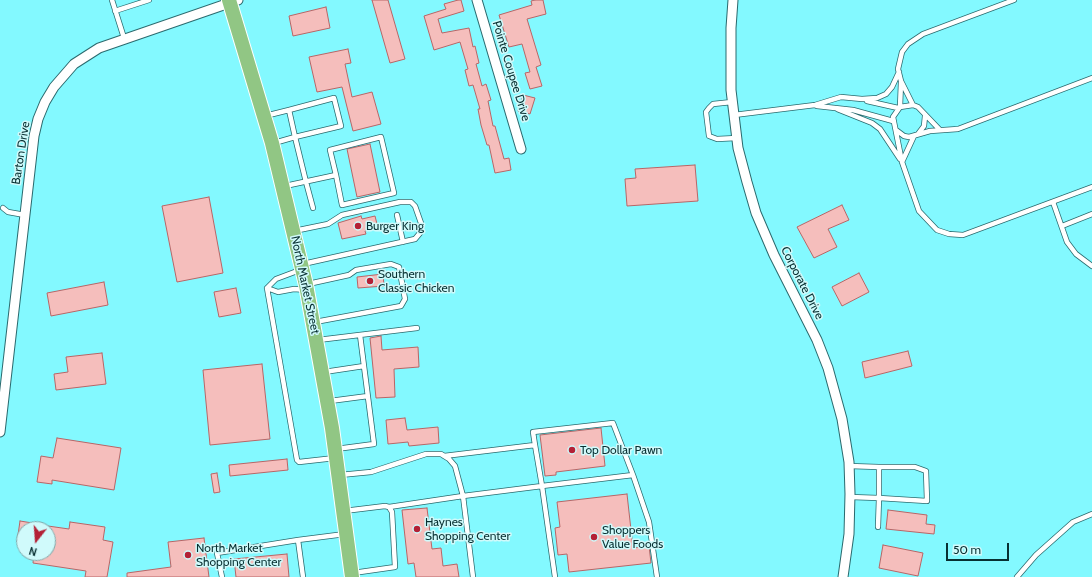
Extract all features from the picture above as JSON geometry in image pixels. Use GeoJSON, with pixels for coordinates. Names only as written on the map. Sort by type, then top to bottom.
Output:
{"type":"FeatureCollection","features":[{"type":"Feature","properties":{"kind":"main road","name":"North Market Street"},"geometry":{"type":"LineString","coordinates":[[233,1],[265,116],[302,267],[336,454],[352,575]]}},
{"type":"Feature","properties":{"kind":"street","name":"Pointe Coupee Drive"},"geometry":{"type":"LineString","coordinates":[[477,0],[522,149]]}},
{"type":"Feature","properties":{"kind":"street","name":"Corporate Drive"},"geometry":{"type":"LineString","coordinates":[[734,0],[730,65],[732,102],[737,138],[746,182],[756,213],[780,268],[811,327],[828,368],[842,419],[849,466],[850,497],[849,534],[843,577]]}},
{"type":"Feature","properties":{"kind":"street","name":"Barton Drive"},"geometry":{"type":"LineString","coordinates":[[0,432],[34,136],[38,119],[45,102],[54,87],[74,64],[99,48],[233,1]]}},
{"type":"Feature","properties":{"kind":"lane"},"geometry":{"type":"LineString","coordinates":[[112,0],[124,38]]}},
{"type":"Feature","properties":{"kind":"lane"},"geometry":{"type":"LineString","coordinates":[[115,10],[149,0]]}},
{"type":"Feature","properties":{"kind":"lane"},"geometry":{"type":"LineString","coordinates":[[862,99],[877,98],[886,94],[892,87],[899,72],[902,52],[914,39],[1014,0]]}},
{"type":"Feature","properties":{"kind":"lane"},"geometry":{"type":"LineString","coordinates":[[899,72],[901,81],[913,105]]}},
{"type":"Feature","properties":{"kind":"lane"},"geometry":{"type":"LineString","coordinates":[[896,130],[904,136],[940,130],[958,129],[1092,78]]}},
{"type":"Feature","properties":{"kind":"lane"},"geometry":{"type":"LineString","coordinates":[[901,81],[899,108],[893,117],[893,122],[902,162],[919,211],[936,230],[949,234],[963,235],[974,232],[1092,187]]}},
{"type":"Feature","properties":{"kind":"lane"},"geometry":{"type":"LineString","coordinates":[[734,115],[815,105],[841,97],[862,99],[899,108],[913,105],[918,107],[940,130]]}},
{"type":"Feature","properties":{"kind":"lane"},"geometry":{"type":"LineString","coordinates":[[265,116],[334,98],[341,126],[272,143]]}},
{"type":"Feature","properties":{"kind":"lane"},"geometry":{"type":"LineString","coordinates":[[732,102],[713,104],[706,112],[709,136],[717,139],[737,138]]}},
{"type":"Feature","properties":{"kind":"lane"},"geometry":{"type":"LineString","coordinates":[[815,105],[836,109],[853,110],[893,122]]}},
{"type":"Feature","properties":{"kind":"lane"},"geometry":{"type":"LineString","coordinates":[[836,109],[872,123],[880,129],[902,162]]}},
{"type":"Feature","properties":{"kind":"lane"},"geometry":{"type":"LineString","coordinates":[[289,110],[313,208]]}},
{"type":"Feature","properties":{"kind":"lane"},"geometry":{"type":"LineString","coordinates":[[902,162],[916,135],[924,126],[925,116]]}},
{"type":"Feature","properties":{"kind":"lane"},"geometry":{"type":"LineString","coordinates":[[381,137],[394,193],[342,205],[336,175],[330,150],[381,137]]}},
{"type":"Feature","properties":{"kind":"lane"},"geometry":{"type":"LineString","coordinates":[[283,186],[336,175]]}},
{"type":"Feature","properties":{"kind":"lane"},"geometry":{"type":"LineString","coordinates":[[267,288],[276,278],[292,274],[302,267],[415,239],[420,233],[421,223],[415,206],[411,202],[400,202],[342,215],[328,224],[294,231]]}},
{"type":"Feature","properties":{"kind":"lane"},"geometry":{"type":"LineString","coordinates":[[1053,202],[1068,242],[1076,254],[1092,266]]}},
{"type":"Feature","properties":{"kind":"lane"},"geometry":{"type":"LineString","coordinates":[[3,208],[8,212],[25,215]]}},
{"type":"Feature","properties":{"kind":"lane"},"geometry":{"type":"LineString","coordinates":[[1062,226],[1092,214]]}},
{"type":"Feature","properties":{"kind":"lane"},"geometry":{"type":"LineString","coordinates":[[397,215],[403,242]]}},
{"type":"Feature","properties":{"kind":"lane"},"geometry":{"type":"LineString","coordinates":[[267,288],[278,292],[306,287],[349,275],[356,270],[386,264],[396,265],[399,267],[405,299],[401,306],[313,323]]}},
{"type":"Feature","properties":{"kind":"lane"},"geometry":{"type":"LineString","coordinates":[[267,288],[297,460],[299,462],[374,444],[360,335]]}},
{"type":"Feature","properties":{"kind":"lane"},"geometry":{"type":"LineString","coordinates":[[316,340],[417,328]]}},
{"type":"Feature","properties":{"kind":"lane"},"geometry":{"type":"LineString","coordinates":[[322,373],[364,366]]}},
{"type":"Feature","properties":{"kind":"lane"},"geometry":{"type":"LineString","coordinates":[[327,401],[368,396]]}},
{"type":"Feature","properties":{"kind":"lane"},"geometry":{"type":"LineString","coordinates":[[555,577],[533,432],[612,423],[633,475],[649,522],[657,577]]}},
{"type":"Feature","properties":{"kind":"lane"},"geometry":{"type":"LineString","coordinates":[[444,456],[535,445]]}},
{"type":"Feature","properties":{"kind":"lane"},"geometry":{"type":"LineString","coordinates":[[339,475],[371,472],[426,454],[441,454],[444,456],[455,466],[462,496],[473,577]]}},
{"type":"Feature","properties":{"kind":"lane"},"geometry":{"type":"LineString","coordinates":[[849,466],[915,467],[926,471],[927,501],[850,497]]}},
{"type":"Feature","properties":{"kind":"lane"},"geometry":{"type":"LineString","coordinates":[[878,527],[879,467]]}},
{"type":"Feature","properties":{"kind":"lane"},"geometry":{"type":"LineString","coordinates":[[344,511],[385,506],[389,507],[462,496],[633,475]]}},
{"type":"Feature","properties":{"kind":"lane"},"geometry":{"type":"LineString","coordinates":[[352,575],[395,567],[392,512],[389,507]]}},
{"type":"Feature","properties":{"kind":"lane"},"geometry":{"type":"LineString","coordinates":[[1018,577],[1036,555],[1073,522],[1092,514]]}},
{"type":"Feature","properties":{"kind":"lane"},"geometry":{"type":"LineString","coordinates":[[222,577],[218,553],[346,534]]}},
{"type":"Feature","properties":{"kind":"lane"},"geometry":{"type":"LineString","coordinates":[[298,540],[303,577]]}},
{"type":"Feature","properties":{"kind":"building"},"geometry":{"type":"Polygon","coordinates":[[[372,0],[388,0],[405,59],[390,63],[372,0]]]}},
{"type":"Feature","properties":{"kind":"building"},"geometry":{"type":"Polygon","coordinates":[[[461,0],[464,11],[438,19],[442,33],[469,28],[473,47],[475,46],[479,63],[476,64],[482,86],[486,84],[491,100],[488,101],[493,126],[495,126],[504,159],[509,158],[511,170],[495,173],[489,145],[487,145],[481,125],[478,109],[480,109],[473,85],[469,86],[465,70],[468,69],[460,42],[434,50],[424,16],[446,9],[444,4],[461,0]]]}},
{"type":"Feature","properties":{"kind":"building"},"geometry":{"type":"Polygon","coordinates":[[[543,0],[546,14],[527,19],[541,65],[536,67],[542,86],[530,89],[525,73],[530,72],[522,44],[509,47],[499,15],[532,5],[531,1],[543,0]]]}},
{"type":"Feature","properties":{"kind":"building"},"geometry":{"type":"Polygon","coordinates":[[[326,7],[330,28],[293,36],[289,16],[326,7]]]}},
{"type":"Feature","properties":{"kind":"building"},"geometry":{"type":"Polygon","coordinates":[[[348,49],[351,63],[345,64],[352,97],[372,92],[381,124],[353,131],[342,87],[317,92],[309,57],[348,49]]]}},
{"type":"Feature","properties":{"kind":"building"},"geometry":{"type":"Polygon","coordinates":[[[523,95],[535,98],[530,114],[518,111],[523,95]]]}},
{"type":"Feature","properties":{"kind":"building"},"geometry":{"type":"Polygon","coordinates":[[[370,144],[380,192],[357,197],[347,149],[370,144]]]}},
{"type":"Feature","properties":{"kind":"building"},"geometry":{"type":"Polygon","coordinates":[[[695,165],[698,201],[627,206],[625,179],[636,178],[635,169],[695,165]]]}},
{"type":"Feature","properties":{"kind":"building"},"geometry":{"type":"Polygon","coordinates":[[[209,197],[223,273],[177,282],[162,206],[209,197]]]}},
{"type":"Feature","properties":{"kind":"building"},"geometry":{"type":"Polygon","coordinates":[[[842,205],[849,220],[828,229],[837,247],[814,258],[797,227],[842,205]]]}},
{"type":"Feature","properties":{"kind":"building","name":"Burger King"},"geometry":{"type":"Polygon","coordinates":[[[361,216],[362,219],[375,216],[378,228],[365,231],[366,234],[342,239],[338,223],[361,216]]]}},
{"type":"Feature","properties":{"kind":"building"},"geometry":{"type":"Polygon","coordinates":[[[859,273],[869,292],[842,306],[832,287],[859,273]]]}},
{"type":"Feature","properties":{"kind":"building","name":"Southern Classic Chicken"},"geometry":{"type":"Polygon","coordinates":[[[383,274],[384,286],[358,288],[357,277],[383,274]]]}},
{"type":"Feature","properties":{"kind":"building"},"geometry":{"type":"Polygon","coordinates":[[[104,282],[108,305],[51,316],[47,293],[104,282]]]}},
{"type":"Feature","properties":{"kind":"building"},"geometry":{"type":"Polygon","coordinates":[[[236,288],[241,313],[219,317],[214,292],[236,288]]]}},
{"type":"Feature","properties":{"kind":"building"},"geometry":{"type":"Polygon","coordinates":[[[381,336],[382,350],[418,347],[419,367],[394,369],[395,397],[376,398],[370,338],[381,336]]]}},
{"type":"Feature","properties":{"kind":"building"},"geometry":{"type":"Polygon","coordinates":[[[908,351],[912,366],[865,378],[862,362],[908,351]]]}},
{"type":"Feature","properties":{"kind":"building"},"geometry":{"type":"Polygon","coordinates":[[[102,353],[106,384],[56,390],[54,374],[68,372],[66,357],[102,353]]]}},
{"type":"Feature","properties":{"kind":"building"},"geometry":{"type":"Polygon","coordinates":[[[262,364],[270,439],[210,445],[203,370],[262,364]]]}},
{"type":"Feature","properties":{"kind":"building"},"geometry":{"type":"Polygon","coordinates":[[[405,418],[407,430],[438,427],[439,443],[409,446],[408,442],[388,444],[386,420],[405,418]]]}},
{"type":"Feature","properties":{"kind":"building","name":"Top Dollar Pawn"},"geometry":{"type":"Polygon","coordinates":[[[601,428],[605,466],[556,472],[556,475],[545,476],[540,435],[601,428]]]}},
{"type":"Feature","properties":{"kind":"building"},"geometry":{"type":"Polygon","coordinates":[[[57,438],[121,448],[114,490],[52,480],[52,484],[37,482],[41,456],[53,458],[57,438]]]}},
{"type":"Feature","properties":{"kind":"building"},"geometry":{"type":"Polygon","coordinates":[[[287,459],[288,470],[230,476],[229,465],[287,459]]]}},
{"type":"Feature","properties":{"kind":"building"},"geometry":{"type":"Polygon","coordinates":[[[217,473],[220,492],[214,493],[211,474],[217,473]]]}},
{"type":"Feature","properties":{"kind":"building","name":"Shoppers Value Foods"},"geometry":{"type":"Polygon","coordinates":[[[627,494],[633,548],[649,546],[651,563],[569,572],[567,554],[558,555],[555,528],[560,527],[557,502],[627,494]]]}},
{"type":"Feature","properties":{"kind":"building","name":"Haynes Shopping Center"},"geometry":{"type":"Polygon","coordinates":[[[427,508],[432,549],[441,548],[443,566],[457,564],[459,577],[416,577],[414,563],[408,564],[402,510],[427,508]]]}},
{"type":"Feature","properties":{"kind":"building"},"geometry":{"type":"Polygon","coordinates":[[[888,510],[927,515],[926,524],[935,525],[934,534],[886,529],[888,510]]]}},
{"type":"Feature","properties":{"kind":"building"},"geometry":{"type":"Polygon","coordinates":[[[70,522],[105,527],[103,540],[113,542],[107,577],[85,577],[86,571],[33,563],[33,561],[56,561],[56,527],[69,529],[70,522]]]}},
{"type":"Feature","properties":{"kind":"building","name":"North Market Shopping Center"},"geometry":{"type":"Polygon","coordinates":[[[204,538],[209,577],[127,577],[127,573],[171,567],[168,542],[204,538]]]}},
{"type":"Feature","properties":{"kind":"building"},"geometry":{"type":"Polygon","coordinates":[[[883,545],[923,553],[918,576],[879,568],[883,545]]]}},
{"type":"Feature","properties":{"kind":"building"},"geometry":{"type":"Polygon","coordinates":[[[287,554],[289,577],[236,577],[234,559],[287,554]]]}},
{"type":"Feature","properties":{"kind":"place","name":"Burger King"},"geometry":{"type":"Point","coordinates":[358,226]}},
{"type":"Feature","properties":{"kind":"place","name":"Southern Classic Chicken"},"geometry":{"type":"Point","coordinates":[370,281]}},
{"type":"Feature","properties":{"kind":"place","name":"Top Dollar Pawn"},"geometry":{"type":"Point","coordinates":[572,450]}},
{"type":"Feature","properties":{"kind":"place","name":"Haynes Shopping Center"},"geometry":{"type":"Point","coordinates":[417,529]}},
{"type":"Feature","properties":{"kind":"place","name":"Shoppers Value Foods"},"geometry":{"type":"Point","coordinates":[594,537]}},
{"type":"Feature","properties":{"kind":"place","name":"North Market Shopping Center"},"geometry":{"type":"Point","coordinates":[188,555]}}]}
